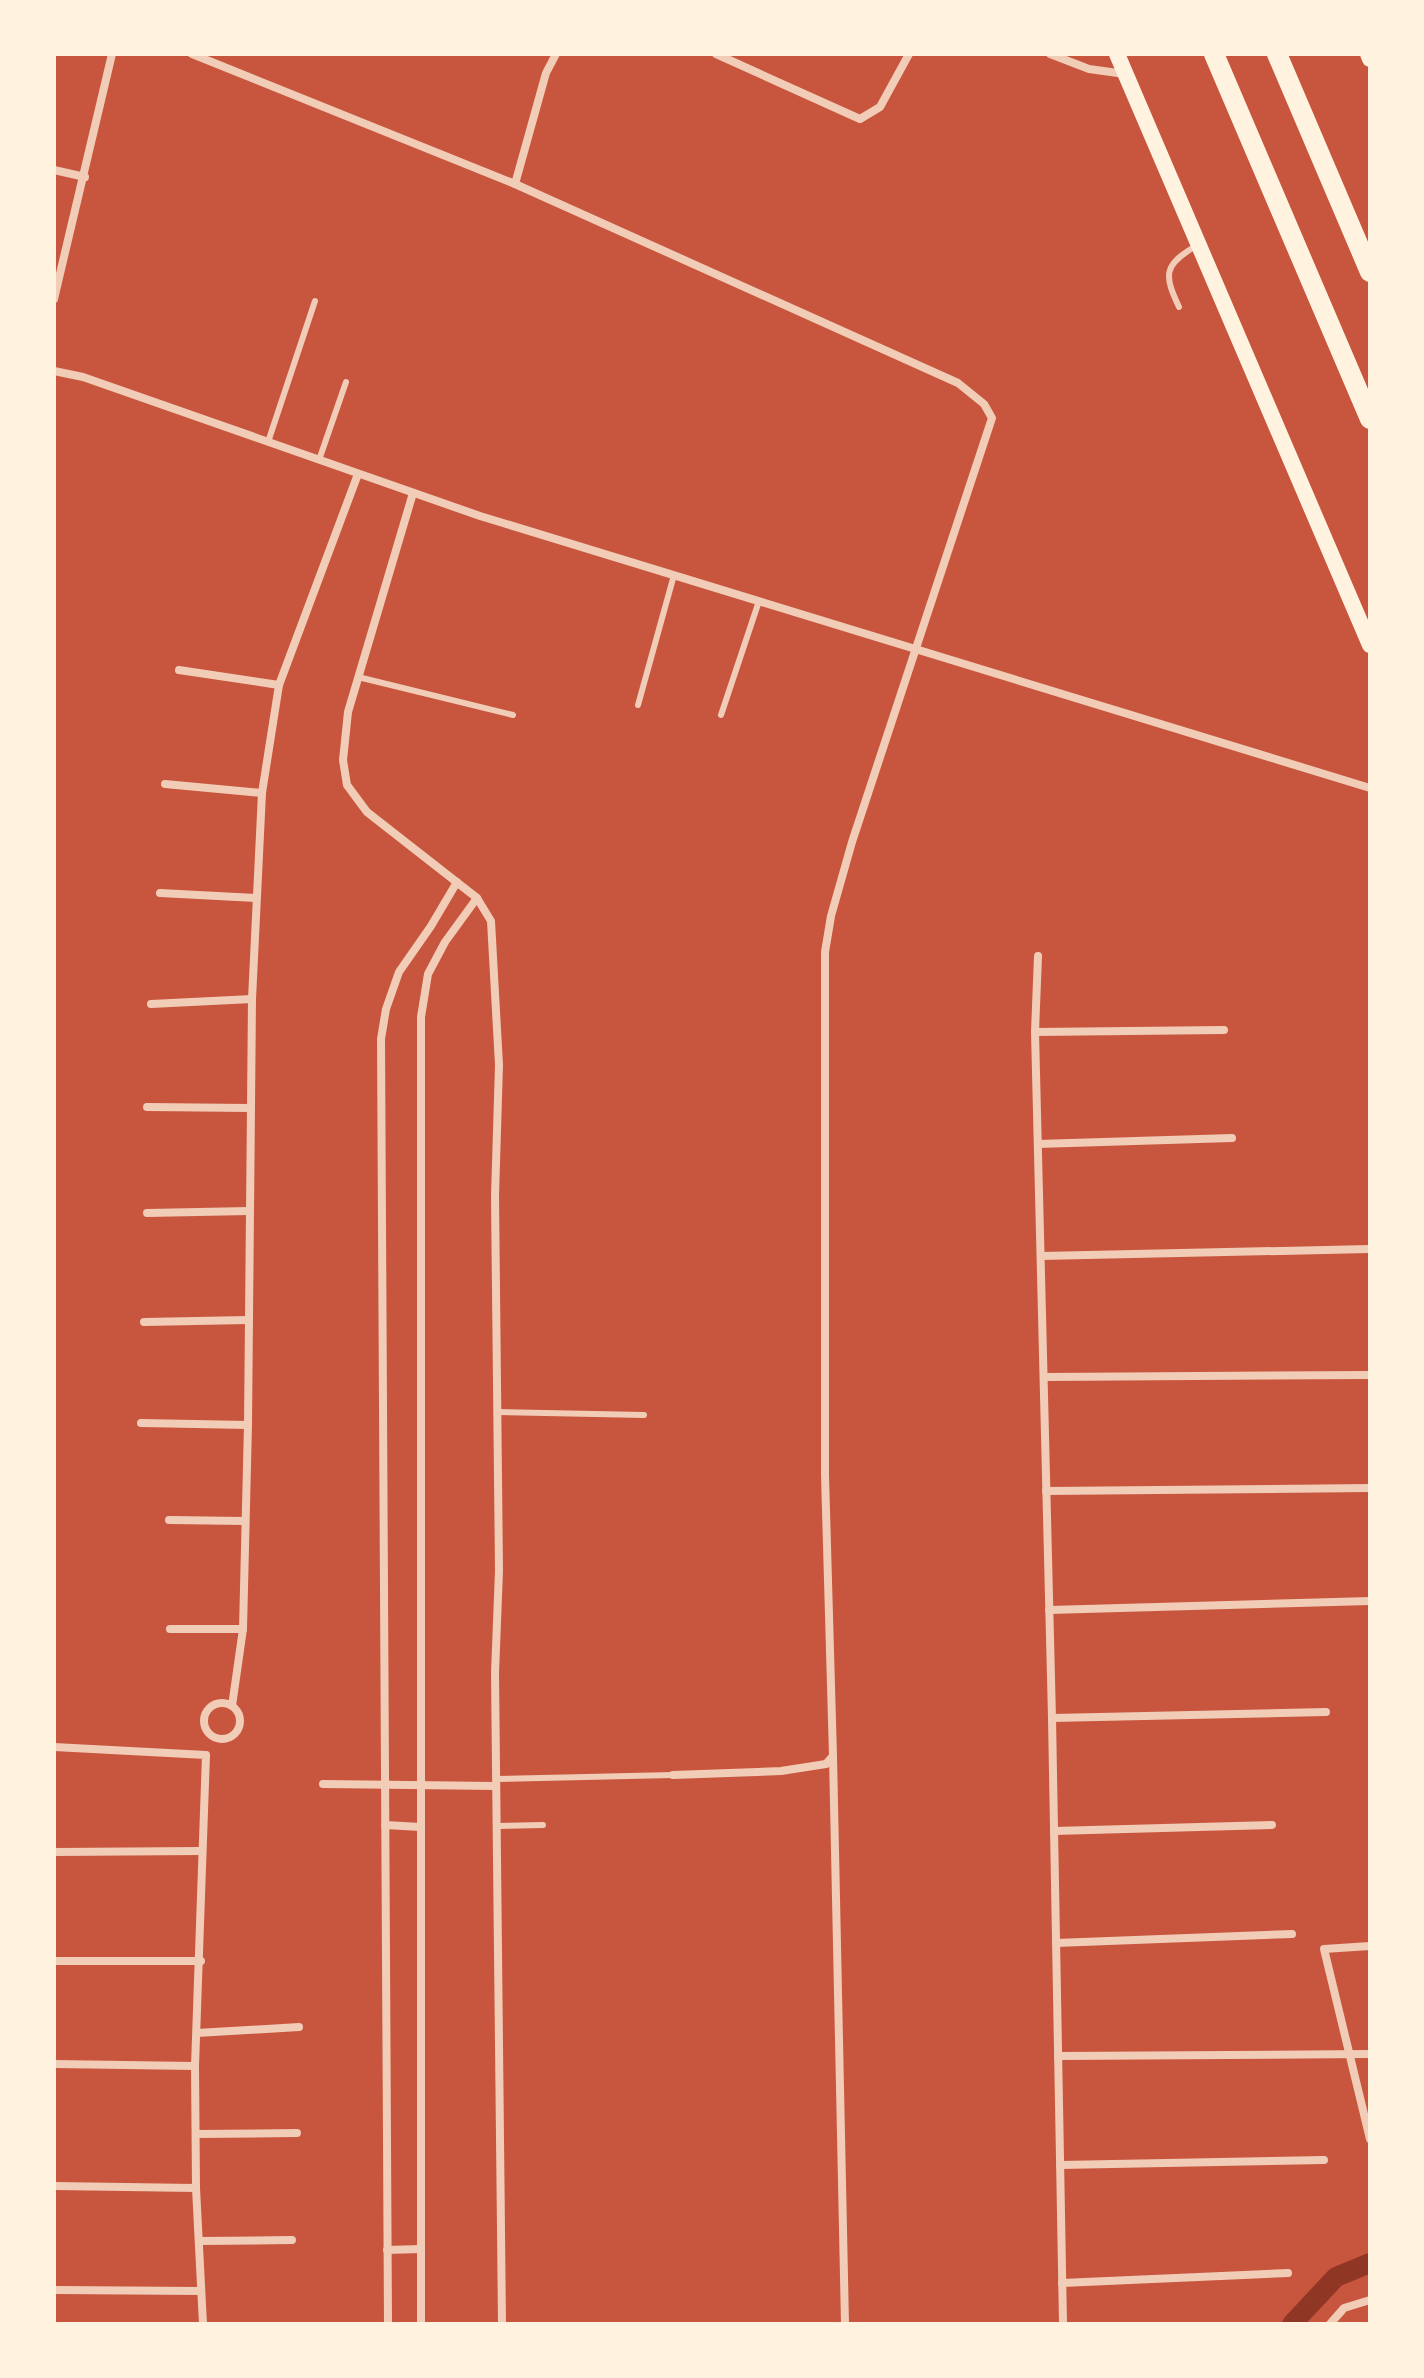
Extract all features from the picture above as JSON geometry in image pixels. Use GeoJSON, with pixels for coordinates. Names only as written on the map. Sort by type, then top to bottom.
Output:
{"type":"FeatureCollection","features":[{"type":"Feature","properties":{"kind":"highway"},"geometry":{"type":"LineString","coordinates":[[1214,54],[1370,419]]}},
{"type":"Feature","properties":{"kind":"highway"},"geometry":{"type":"LineString","coordinates":[[1277,54],[1370,272]]}},
{"type":"Feature","properties":{"kind":"main road"},"geometry":{"type":"LineString","coordinates":[[1117,54],[1370,645]]}},
{"type":"Feature","properties":{"kind":"street"},"geometry":{"type":"LineString","coordinates":[[54,299],[112,54]]}},
{"type":"Feature","properties":{"kind":"street"},"geometry":{"type":"LineString","coordinates":[[192,54],[515,184],[958,383],[984,404],[992,418],[852,842],[831,916],[825,952],[825,1475],[845,2324]]}},
{"type":"Feature","properties":{"kind":"street"},"geometry":{"type":"LineString","coordinates":[[515,184],[546,73],[556,54]]}},
{"type":"Feature","properties":{"kind":"street"},"geometry":{"type":"LineString","coordinates":[[716,54],[860,119],[880,107],[909,54]]}},
{"type":"Feature","properties":{"kind":"street"},"geometry":{"type":"LineString","coordinates":[[1050,54],[1089,69],[1126,74]]}},
{"type":"Feature","properties":{"kind":"street"},"geometry":{"type":"LineString","coordinates":[[54,170],[85,177]]}},
{"type":"Feature","properties":{"kind":"street"},"geometry":{"type":"LineString","coordinates":[[54,371],[83,377],[413,493],[1370,788]]}},
{"type":"Feature","properties":{"kind":"street"},"geometry":{"type":"LineString","coordinates":[[232,1706],[243,1629],[252,999],[262,793],[279,685],[358,474]]}},
{"type":"Feature","properties":{"kind":"street"},"geometry":{"type":"LineString","coordinates":[[413,493],[348,712],[343,760],[347,785],[367,812],[477,898],[491,921],[499,1065],[495,1196],[499,1571],[495,1673],[502,2324]]}},
{"type":"Feature","properties":{"kind":"street"},"geometry":{"type":"LineString","coordinates":[[179,670],[279,685]]}},
{"type":"Feature","properties":{"kind":"street"},"geometry":{"type":"LineString","coordinates":[[165,784],[262,793]]}},
{"type":"Feature","properties":{"kind":"street"},"geometry":{"type":"LineString","coordinates":[[388,2324],[381,1039],[386,1009],[399,972],[457,882]]}},
{"type":"Feature","properties":{"kind":"street"},"geometry":{"type":"LineString","coordinates":[[160,893],[256,898]]}},
{"type":"Feature","properties":{"kind":"street"},"geometry":{"type":"LineString","coordinates":[[421,2324],[421,1017],[428,974],[445,942],[477,898]]}},
{"type":"Feature","properties":{"kind":"street"},"geometry":{"type":"LineString","coordinates":[[1038,956],[1035,1032],[1063,2324]]}},
{"type":"Feature","properties":{"kind":"street"},"geometry":{"type":"LineString","coordinates":[[151,1004],[252,999]]}},
{"type":"Feature","properties":{"kind":"street"},"geometry":{"type":"LineString","coordinates":[[1035,1032],[1224,1030]]}},
{"type":"Feature","properties":{"kind":"street"},"geometry":{"type":"LineString","coordinates":[[147,1107],[250,1108]]}},
{"type":"Feature","properties":{"kind":"street"},"geometry":{"type":"LineString","coordinates":[[1038,1144],[1232,1138]]}},
{"type":"Feature","properties":{"kind":"street"},"geometry":{"type":"LineString","coordinates":[[147,1213],[249,1211]]}},
{"type":"Feature","properties":{"kind":"street"},"geometry":{"type":"LineString","coordinates":[[1041,1256],[1370,1249]]}},
{"type":"Feature","properties":{"kind":"street"},"geometry":{"type":"LineString","coordinates":[[144,1322],[248,1320]]}},
{"type":"Feature","properties":{"kind":"street"},"geometry":{"type":"LineString","coordinates":[[1044,1377],[1370,1375]]}},
{"type":"Feature","properties":{"kind":"street"},"geometry":{"type":"LineString","coordinates":[[141,1423],[248,1425]]}},
{"type":"Feature","properties":{"kind":"street"},"geometry":{"type":"LineString","coordinates":[[1046,1491],[1370,1488]]}},
{"type":"Feature","properties":{"kind":"street"},"geometry":{"type":"LineString","coordinates":[[169,1520],[244,1521]]}},
{"type":"Feature","properties":{"kind":"street"},"geometry":{"type":"LineString","coordinates":[[1049,1610],[1370,1601]]}},
{"type":"Feature","properties":{"kind":"street"},"geometry":{"type":"LineString","coordinates":[[170,1629],[243,1629]]}},
{"type":"Feature","properties":{"kind":"street"},"geometry":{"type":"LineString","coordinates":[[215,1704],[232,1706],[240,1722],[237,1731],[230,1737],[220,1739],[212,1735],[204,1719],[207,1711],[215,1704]]}},
{"type":"Feature","properties":{"kind":"street"},"geometry":{"type":"LineString","coordinates":[[1052,1718],[1326,1712]]}},
{"type":"Feature","properties":{"kind":"street"},"geometry":{"type":"LineString","coordinates":[[203,2324],[196,2188],[195,2066],[201,1961],[201,1851],[206,1755],[212,1735]]}},
{"type":"Feature","properties":{"kind":"street"},"geometry":{"type":"LineString","coordinates":[[54,1747],[206,1755]]}},
{"type":"Feature","properties":{"kind":"street"},"geometry":{"type":"LineString","coordinates":[[673,1775],[781,1771],[826,1764],[833,1756]]}},
{"type":"Feature","properties":{"kind":"street"},"geometry":{"type":"LineString","coordinates":[[323,1784],[496,1782]]}},
{"type":"Feature","properties":{"kind":"street"},"geometry":{"type":"LineString","coordinates":[[385,1825],[421,1827]]}},
{"type":"Feature","properties":{"kind":"street"},"geometry":{"type":"LineString","coordinates":[[1054,1831],[1272,1825]]}},
{"type":"Feature","properties":{"kind":"street"},"geometry":{"type":"LineString","coordinates":[[54,1852],[201,1851]]}},
{"type":"Feature","properties":{"kind":"street"},"geometry":{"type":"LineString","coordinates":[[1056,1943],[1292,1934]]}},
{"type":"Feature","properties":{"kind":"street"},"geometry":{"type":"LineString","coordinates":[[1370,1946],[1324,1949],[1370,2139]]}},
{"type":"Feature","properties":{"kind":"street"},"geometry":{"type":"LineString","coordinates":[[54,1961],[201,1961]]}},
{"type":"Feature","properties":{"kind":"street"},"geometry":{"type":"LineString","coordinates":[[197,2033],[299,2027]]}},
{"type":"Feature","properties":{"kind":"street"},"geometry":{"type":"LineString","coordinates":[[1058,2056],[1370,2054]]}},
{"type":"Feature","properties":{"kind":"street"},"geometry":{"type":"LineString","coordinates":[[54,2064],[195,2066]]}},
{"type":"Feature","properties":{"kind":"street"},"geometry":{"type":"LineString","coordinates":[[196,2134],[297,2133]]}},
{"type":"Feature","properties":{"kind":"street"},"geometry":{"type":"LineString","coordinates":[[1060,2165],[1324,2160]]}},
{"type":"Feature","properties":{"kind":"street"},"geometry":{"type":"LineString","coordinates":[[54,2186],[196,2188]]}},
{"type":"Feature","properties":{"kind":"street"},"geometry":{"type":"LineString","coordinates":[[199,2241],[292,2240]]}},
{"type":"Feature","properties":{"kind":"street"},"geometry":{"type":"LineString","coordinates":[[387,2250],[421,2249]]}},
{"type":"Feature","properties":{"kind":"street"},"geometry":{"type":"LineString","coordinates":[[1062,2283],[1288,2273]]}},
{"type":"Feature","properties":{"kind":"street"},"geometry":{"type":"LineString","coordinates":[[54,2290],[201,2291]]}},
{"type":"Feature","properties":{"kind":"street"},"geometry":{"type":"LineString","coordinates":[[1330,2324],[1344,2308],[1370,2300]]}},
{"type":"Feature","properties":{"kind":"lane"},"geometry":{"type":"LineString","coordinates":[[1179,307],[1170,287],[1168,275],[1171,265],[1177,257],[1199,245]]}},
{"type":"Feature","properties":{"kind":"lane"},"geometry":{"type":"LineString","coordinates":[[268,442],[315,301]]}},
{"type":"Feature","properties":{"kind":"lane"},"geometry":{"type":"LineString","coordinates":[[319,460],[346,382]]}},
{"type":"Feature","properties":{"kind":"lane"},"geometry":{"type":"LineString","coordinates":[[638,705],[674,575]]}},
{"type":"Feature","properties":{"kind":"lane"},"geometry":{"type":"LineString","coordinates":[[721,715],[759,601]]}},
{"type":"Feature","properties":{"kind":"lane"},"geometry":{"type":"LineString","coordinates":[[358,677],[513,715]]}},
{"type":"Feature","properties":{"kind":"lane"},"geometry":{"type":"LineString","coordinates":[[497,1412],[644,1415]]}},
{"type":"Feature","properties":{"kind":"lane"},"geometry":{"type":"LineString","coordinates":[[496,1782],[673,1775]]}},
{"type":"Feature","properties":{"kind":"lane"},"geometry":{"type":"LineString","coordinates":[[497,1826],[543,1825]]}},
{"type":"Feature","properties":{"kind":"waterway"},"geometry":{"type":"LineString","coordinates":[[1292,2324],[1336,2277],[1370,2263]]}}]}
